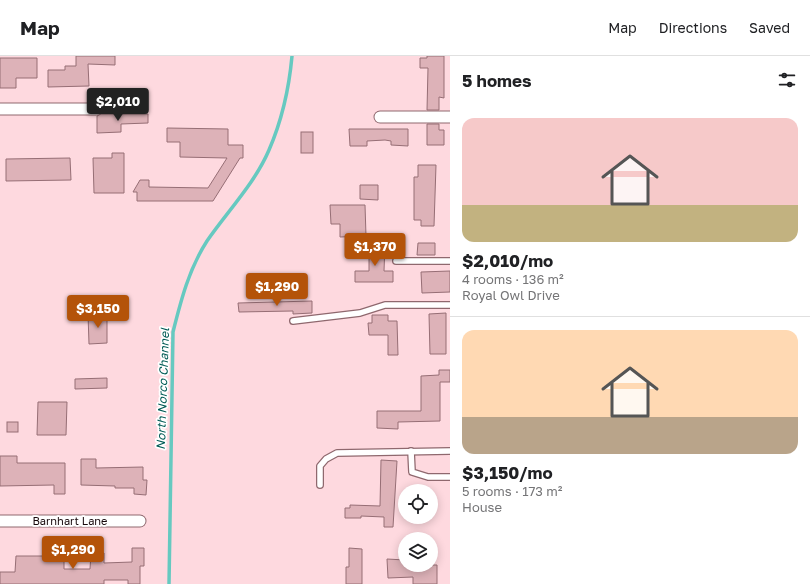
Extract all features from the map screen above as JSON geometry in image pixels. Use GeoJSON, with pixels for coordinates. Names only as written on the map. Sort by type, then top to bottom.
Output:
{"type":"FeatureCollection","features":[{"type":"Feature","properties":{"kind":"street"},"geometry":{"type":"LineString","coordinates":[[0,109],[97,109]]}},
{"type":"Feature","properties":{"kind":"street"},"geometry":{"type":"LineString","coordinates":[[380,117],[450,117]]}},
{"type":"Feature","properties":{"kind":"street","name":"Barnhart Lane"},"geometry":{"type":"LineString","coordinates":[[0,521],[140,521]]}},
{"type":"Feature","properties":{"kind":"lane"},"geometry":{"type":"LineString","coordinates":[[396,262],[450,261]]}},
{"type":"Feature","properties":{"kind":"lane"},"geometry":{"type":"LineString","coordinates":[[293,321],[360,313],[385,305],[450,305]]}},
{"type":"Feature","properties":{"kind":"lane"},"geometry":{"type":"LineString","coordinates":[[411,451],[412,472],[428,477],[450,477]]}},
{"type":"Feature","properties":{"kind":"lane"},"geometry":{"type":"LineString","coordinates":[[320,485],[320,466],[326,459],[337,452],[450,451]]}},
{"type":"Feature","properties":{"kind":"building"},"geometry":{"type":"Polygon","coordinates":[[[76,56],[115,56],[115,65],[88,64],[89,86],[48,87],[48,70],[65,70],[65,66],[76,66],[76,56]]]}},
{"type":"Feature","properties":{"kind":"building"},"geometry":{"type":"Polygon","coordinates":[[[427,56],[444,56],[444,98],[439,97],[439,110],[427,110],[428,68],[420,68],[420,58],[427,58],[427,56]]]}},
{"type":"Feature","properties":{"kind":"building"},"geometry":{"type":"Polygon","coordinates":[[[0,58],[37,58],[37,78],[16,78],[16,88],[0,88],[0,58]]]}},
{"type":"Feature","properties":{"kind":"building"},"geometry":{"type":"Polygon","coordinates":[[[101,114],[148,114],[148,123],[121,124],[121,132],[97,133],[97,116],[101,114]]]}},
{"type":"Feature","properties":{"kind":"building"},"geometry":{"type":"Polygon","coordinates":[[[427,124],[439,124],[439,130],[444,130],[444,145],[427,145],[427,124]]]}},
{"type":"Feature","properties":{"kind":"building"},"geometry":{"type":"Polygon","coordinates":[[[167,128],[228,129],[228,145],[243,145],[243,158],[240,158],[213,201],[137,201],[137,192],[133,192],[140,180],[149,180],[149,187],[208,188],[227,158],[180,157],[180,142],[167,142],[167,128]]]}},
{"type":"Feature","properties":{"kind":"building"},"geometry":{"type":"Polygon","coordinates":[[[349,129],[408,129],[408,146],[391,145],[391,141],[385,140],[367,141],[367,146],[350,146],[349,129]]]}},
{"type":"Feature","properties":{"kind":"building"},"geometry":{"type":"Polygon","coordinates":[[[301,132],[313,132],[313,153],[301,153],[301,132]]]}},
{"type":"Feature","properties":{"kind":"building"},"geometry":{"type":"Polygon","coordinates":[[[112,153],[124,153],[124,193],[94,193],[93,158],[112,158],[112,153]]]}},
{"type":"Feature","properties":{"kind":"building"},"geometry":{"type":"Polygon","coordinates":[[[70,158],[71,180],[6,181],[6,159],[70,158]]]}},
{"type":"Feature","properties":{"kind":"building"},"geometry":{"type":"Polygon","coordinates":[[[418,165],[436,165],[434,226],[421,226],[421,220],[414,220],[414,177],[418,177],[418,165]]]}},
{"type":"Feature","properties":{"kind":"building"},"geometry":{"type":"Polygon","coordinates":[[[360,185],[378,185],[378,200],[360,199],[360,185]]]}},
{"type":"Feature","properties":{"kind":"building"},"geometry":{"type":"Polygon","coordinates":[[[330,205],[365,205],[366,236],[340,237],[340,224],[331,224],[330,205]]]}},
{"type":"Feature","properties":{"kind":"building"},"geometry":{"type":"Polygon","coordinates":[[[369,243],[385,244],[384,271],[393,271],[393,282],[355,282],[355,271],[369,271],[369,243]]]}},
{"type":"Feature","properties":{"kind":"building"},"geometry":{"type":"Polygon","coordinates":[[[418,243],[435,243],[435,255],[417,255],[418,243]]]}},
{"type":"Feature","properties":{"kind":"building"},"geometry":{"type":"Polygon","coordinates":[[[450,271],[450,292],[422,293],[421,272],[450,271]]]}},
{"type":"Feature","properties":{"kind":"building"},"geometry":{"type":"Polygon","coordinates":[[[312,301],[312,313],[293,314],[293,311],[239,312],[238,303],[312,301]]]}},
{"type":"Feature","properties":{"kind":"building"},"geometry":{"type":"Polygon","coordinates":[[[446,313],[446,354],[430,354],[429,314],[446,313]]]}},
{"type":"Feature","properties":{"kind":"building"},"geometry":{"type":"Polygon","coordinates":[[[88,314],[107,314],[107,343],[89,344],[88,314]]]}},
{"type":"Feature","properties":{"kind":"building"},"geometry":{"type":"Polygon","coordinates":[[[372,315],[388,315],[388,321],[397,321],[398,355],[388,355],[388,335],[369,335],[368,323],[372,323],[372,315]]]}},
{"type":"Feature","properties":{"kind":"building"},"geometry":{"type":"Polygon","coordinates":[[[439,370],[450,370],[450,382],[440,382],[440,421],[398,422],[398,429],[377,428],[377,411],[421,411],[421,376],[439,375],[439,370]]]}},
{"type":"Feature","properties":{"kind":"building"},"geometry":{"type":"Polygon","coordinates":[[[107,378],[107,388],[75,389],[75,379],[107,378]]]}},
{"type":"Feature","properties":{"kind":"building"},"geometry":{"type":"Polygon","coordinates":[[[38,402],[67,402],[66,435],[37,435],[38,402]]]}},
{"type":"Feature","properties":{"kind":"building"},"geometry":{"type":"Polygon","coordinates":[[[7,422],[18,422],[18,432],[7,432],[7,422]]]}},
{"type":"Feature","properties":{"kind":"building"},"geometry":{"type":"Polygon","coordinates":[[[0,456],[17,456],[17,463],[65,463],[65,494],[54,494],[54,485],[0,486],[0,456]]]}},
{"type":"Feature","properties":{"kind":"building"},"geometry":{"type":"Polygon","coordinates":[[[81,459],[96,459],[96,468],[143,467],[143,480],[147,480],[146,495],[134,494],[134,488],[81,485],[81,459]]]}},
{"type":"Feature","properties":{"kind":"building"},"geometry":{"type":"Polygon","coordinates":[[[381,460],[397,461],[393,527],[384,527],[384,517],[361,516],[361,518],[345,518],[345,508],[350,508],[350,505],[380,506],[381,460]]]}},
{"type":"Feature","properties":{"kind":"building"},"geometry":{"type":"Polygon","coordinates":[[[132,548],[144,548],[144,566],[140,566],[140,584],[128,584],[128,580],[104,580],[104,584],[0,584],[0,572],[15,572],[16,556],[51,556],[51,553],[64,553],[64,569],[90,569],[91,553],[104,553],[104,563],[132,562],[132,548]]]}},
{"type":"Feature","properties":{"kind":"building"},"geometry":{"type":"Polygon","coordinates":[[[349,548],[362,549],[362,584],[346,584],[346,567],[349,567],[349,548]]]}},
{"type":"Feature","properties":{"kind":"building"},"geometry":{"type":"Polygon","coordinates":[[[387,559],[398,560],[398,572],[437,572],[437,584],[413,584],[413,577],[388,578],[387,559]]]}},
{"type":"Feature","properties":{"kind":"waterway","name":"North Norco Channel"},"geometry":{"type":"LineString","coordinates":[[169,584],[173,332],[186,285],[195,263],[207,241],[249,186],[269,150],[278,127],[284,104],[292,56]]}}]}
